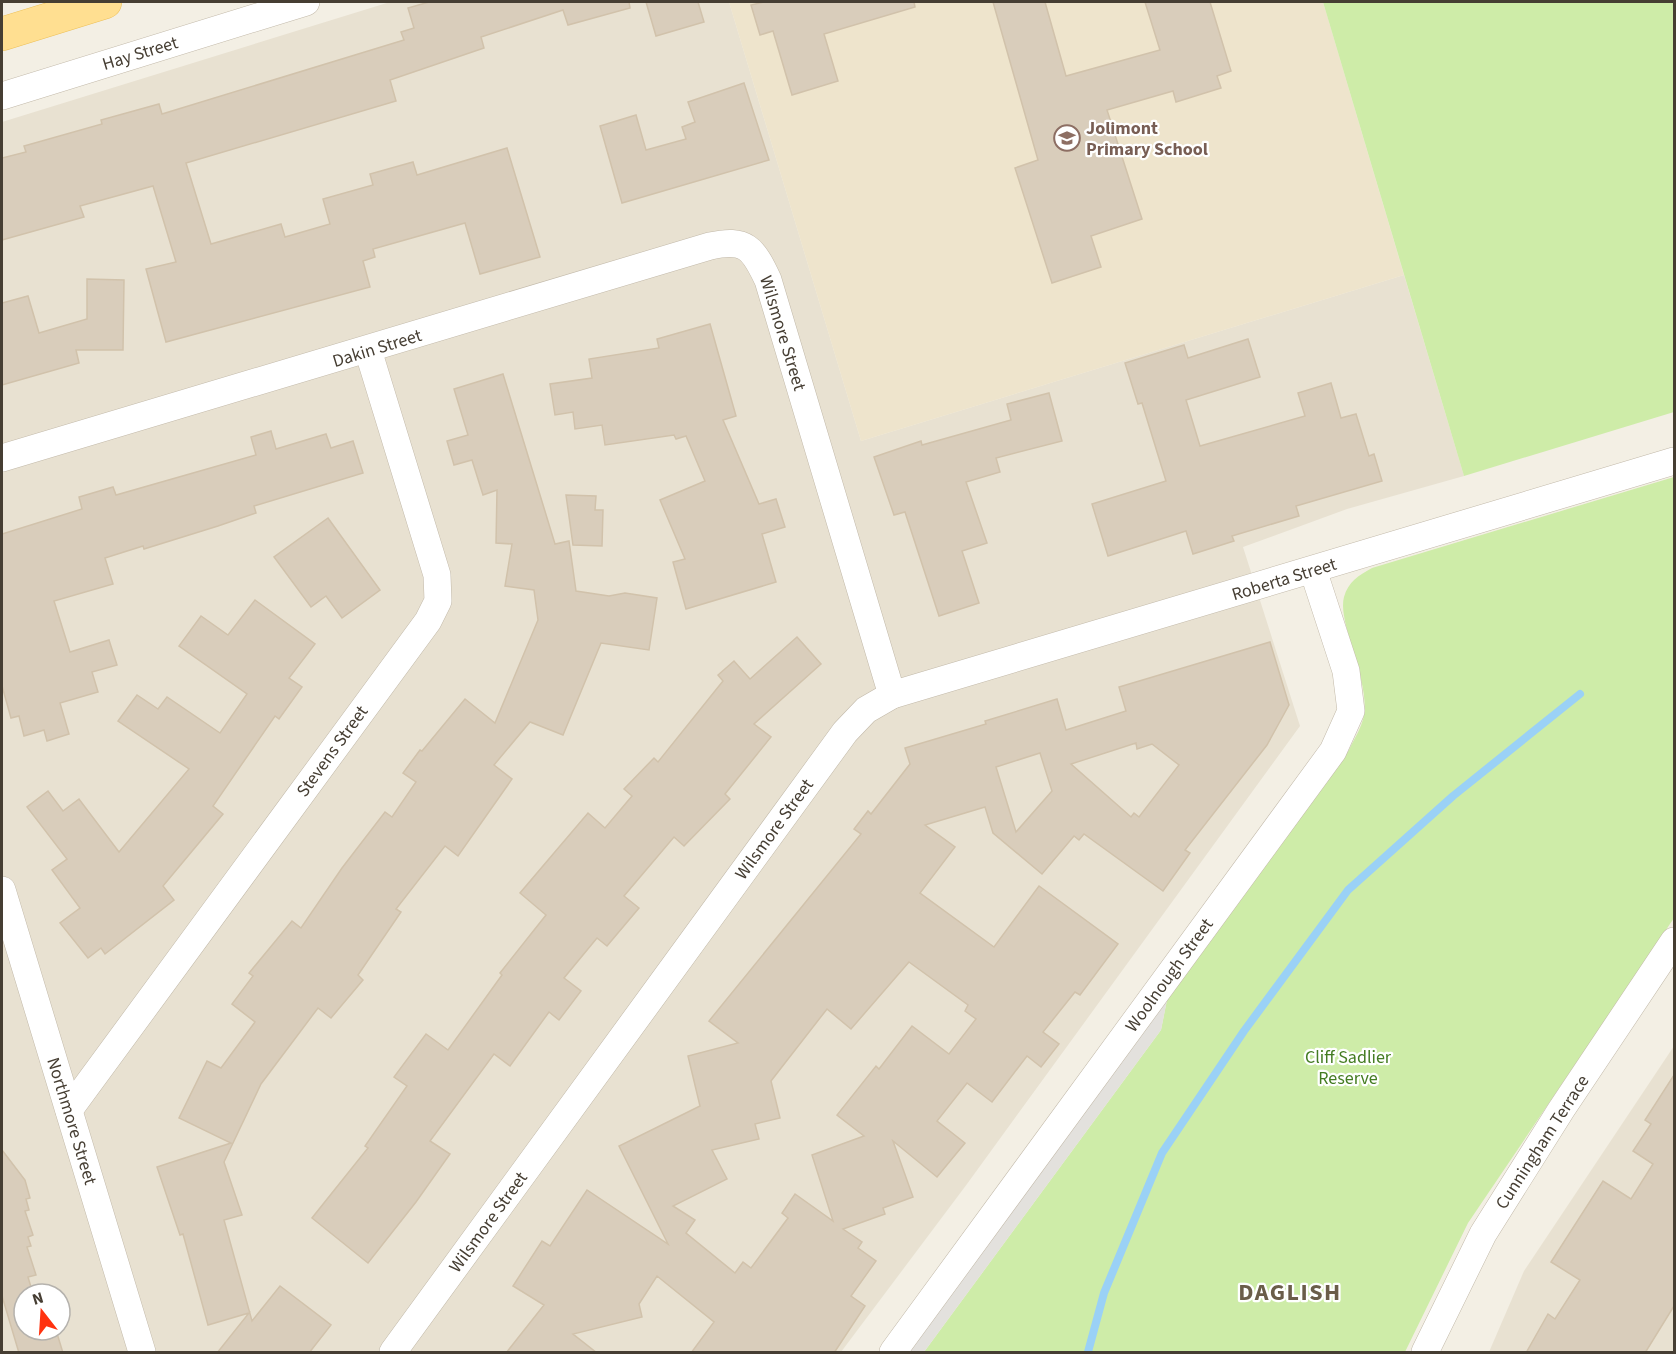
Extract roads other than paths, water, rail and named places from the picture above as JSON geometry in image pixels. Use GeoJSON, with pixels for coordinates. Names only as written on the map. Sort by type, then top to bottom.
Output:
{"type":"FeatureCollection","features":[{"type":"Feature","properties":{"kind":"main road"},"geometry":{"type":"LineString","coordinates":[[2,34],[105,2]]}},
{"type":"Feature","properties":{"kind":"street","name":"Hay Street"},"geometry":{"type":"LineString","coordinates":[[2,96],[277,6],[306,2]]}},
{"type":"Feature","properties":{"kind":"street","name":"Dakin Street"},"geometry":{"type":"LineString","coordinates":[[2,459],[710,246],[736,243],[751,250]]}},
{"type":"Feature","properties":{"kind":"street","name":"Wilsmore Street"},"geometry":{"type":"LineString","coordinates":[[393,1353],[845,732],[866,710],[892,695],[768,279],[751,250]]}},
{"type":"Feature","properties":{"kind":"street","name":"Stevens Street"},"geometry":{"type":"LineString","coordinates":[[69,1110],[428,621],[438,601],[437,575],[368,350]]}},
{"type":"Feature","properties":{"kind":"street","name":"Roberta Street"},"geometry":{"type":"LineString","coordinates":[[892,695],[1674,461]]}},
{"type":"Feature","properties":{"kind":"street","name":"Woolnough Street"},"geometry":{"type":"LineString","coordinates":[[893,1353],[1333,752],[1351,711],[1346,670],[1313,570]]}},
{"type":"Feature","properties":{"kind":"street","name":"Northmore Street"},"geometry":{"type":"LineString","coordinates":[[2,890],[142,1353]]}},
{"type":"Feature","properties":{"kind":"street","name":"Cunningham Terrace"},"geometry":{"type":"LineString","coordinates":[[1425,1353],[1483,1234],[1561,1110],[1674,941]]}},
{"type":"Feature","properties":{"kind":"waterway"},"geometry":{"type":"LineString","coordinates":[[1088,1352],[1104,1293],[1162,1153],[1244,1031],[1348,890],[1453,796],[1580,694]]}},
{"type":"Feature","properties":{"kind":"place","name":"Jolimont Primary School"},"geometry":{"type":"Point","coordinates":[1067,138]}},
{"type":"Feature","properties":{"kind":"district","name":"DAGLISH"},"geometry":{"type":"Point","coordinates":[1290,1292]}},
{"type":"Feature","properties":{"kind":"park label","name":"Cliff Sadlier Reserve"},"geometry":{"type":"Point","coordinates":[1348,1067]}}]}
